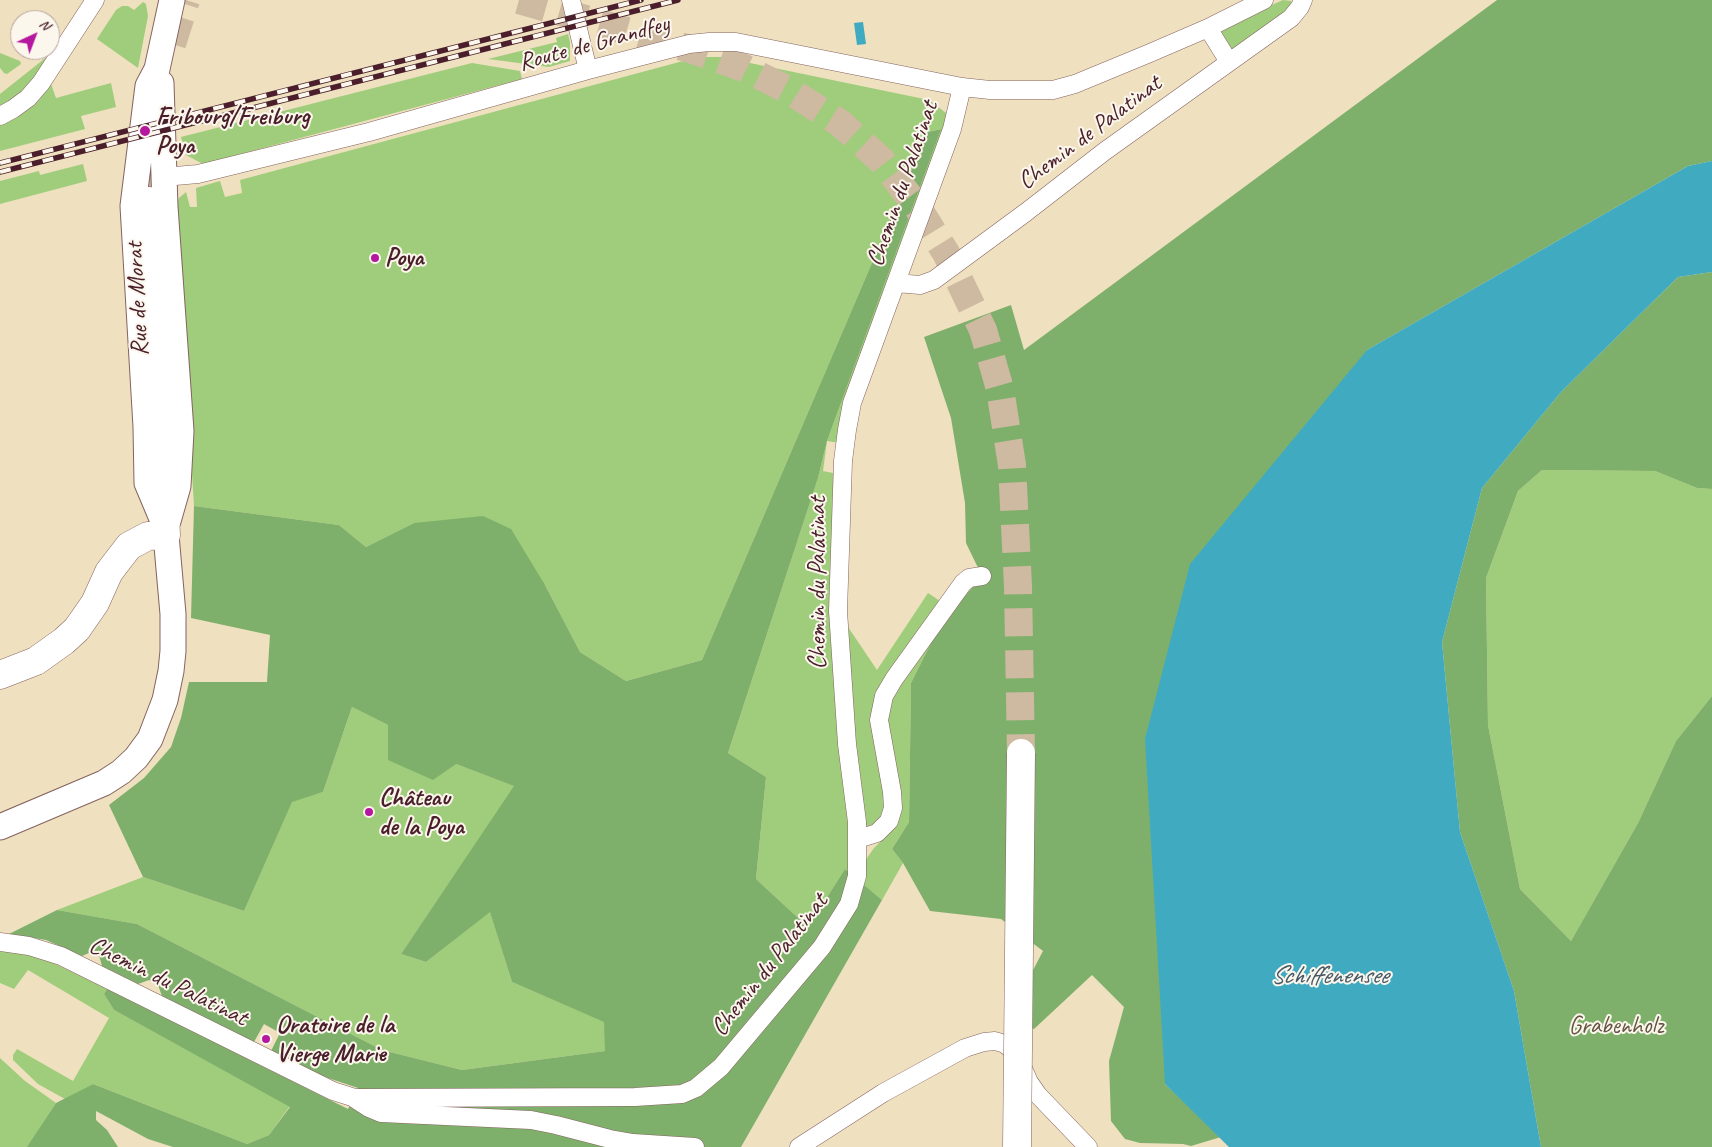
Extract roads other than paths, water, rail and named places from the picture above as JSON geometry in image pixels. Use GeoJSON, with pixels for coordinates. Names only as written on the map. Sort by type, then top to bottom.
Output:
{"type":"FeatureCollection","features":[{"type":"Feature","properties":{"kind":"main road","name":"Rue de Morat"},"geometry":{"type":"LineString","coordinates":[[0,827],[104,783],[121,772],[136,758],[150,740],[165,700],[174,651],[173,614],[166,532],[147,483],[146,417],[133,206],[148,86],[157,69],[172,0]]}},
{"type":"Feature","properties":{"kind":"main road","name":"Rue de Morat"},"geometry":{"type":"LineString","coordinates":[[157,69],[162,86],[161,133],[181,431],[178,486],[166,532]]}},
{"type":"Feature","properties":{"kind":"main road"},"geometry":{"type":"LineString","coordinates":[[0,676],[36,661],[64,641],[77,629],[95,602],[109,572],[129,546],[148,536],[166,532],[149,200]]}},
{"type":"Feature","properties":{"kind":"main road"},"geometry":{"type":"LineString","coordinates":[[1017,1147],[1021,753]]}},
{"type":"Feature","properties":{"kind":"street"},"geometry":{"type":"LineString","coordinates":[[0,116],[13,110],[28,98],[41,83],[96,0]]}},
{"type":"Feature","properties":{"kind":"street"},"geometry":{"type":"LineString","coordinates":[[571,0],[588,70]]}},
{"type":"Feature","properties":{"kind":"street","name":"Route de Grandfey"},"geometry":{"type":"LineString","coordinates":[[164,177],[198,174],[369,132],[588,70],[690,44],[709,42],[736,42],[962,87],[990,90],[1053,90],[1075,84],[1208,28],[1264,0]]}},
{"type":"Feature","properties":{"kind":"street","name":"Chemin de Palatinat"},"geometry":{"type":"LineString","coordinates":[[896,283],[920,285],[934,280],[1105,151],[1291,18],[1303,0]]}},
{"type":"Feature","properties":{"kind":"street"},"geometry":{"type":"LineString","coordinates":[[1208,28],[1229,62]]}},
{"type":"Feature","properties":{"kind":"street","name":"Chemin du Palatinat"},"geometry":{"type":"LineString","coordinates":[[0,942],[29,946],[61,956],[333,1091],[355,1098],[634,1097],[682,1094],[696,1088],[721,1067],[822,947],[849,904],[857,876],[858,840],[848,744],[838,611],[843,462],[852,403],[952,129],[962,87]]}},
{"type":"Feature","properties":{"kind":"street"},"geometry":{"type":"LineString","coordinates":[[858,840],[877,833],[889,821],[893,808],[892,792],[879,720],[884,696],[894,679],[963,584],[969,578],[982,576]]}},
{"type":"Feature","properties":{"kind":"street"},"geometry":{"type":"LineString","coordinates":[[799,1147],[884,1093],[957,1053],[984,1042],[995,1041],[1005,1044],[1012,1050],[1018,1057],[1029,1082],[1038,1095],[1088,1147]]}},
{"type":"Feature","properties":{"kind":"street"},"geometry":{"type":"LineString","coordinates":[[355,1098],[369,1108],[382,1113],[531,1120],[633,1144],[695,1147]]}},
{"type":"Feature","properties":{"kind":"water"},"geometry":{"type":"Polygon","coordinates":[[[863,22],[866,44],[857,45],[854,23],[863,22]]]}},
{"type":"Feature","properties":{"kind":"water","name":"Schiffenensee"},"geometry":{"type":"Polygon","coordinates":[[[1712,161],[1712,272],[1678,277],[1561,392],[1482,488],[1442,642],[1460,832],[1514,991],[1541,1147],[1229,1147],[1165,1084],[1145,739],[1190,564],[1367,350],[1688,166],[1712,161]]]}},
{"type":"Feature","properties":{"kind":"tunnel"},"geometry":{"type":"LineString","coordinates":[[172,44],[186,0]]}},
{"type":"Feature","properties":{"kind":"tunnel"},"geometry":{"type":"LineString","coordinates":[[519,0],[690,49],[744,68],[790,91],[840,123],[882,161],[918,208],[946,253],[983,330],[1000,389],[1012,465],[1018,586],[1021,753]]}},
{"type":"Feature","properties":{"kind":"tunnel"},"geometry":{"type":"LineString","coordinates":[[149,201],[154,135]]}},
{"type":"Feature","properties":{"kind":"railway"},"geometry":{"type":"LineString","coordinates":[[0,163],[641,0]]}},
{"type":"Feature","properties":{"kind":"railway"},"geometry":{"type":"LineString","coordinates":[[0,172],[678,0]]}},
{"type":"Feature","properties":{"kind":"place","name":"Fribourg/Freiburg Poya"},"geometry":{"type":"Point","coordinates":[145,131]}},
{"type":"Feature","properties":{"kind":"place","name":"Poya"},"geometry":{"type":"Point","coordinates":[375,258]}},
{"type":"Feature","properties":{"kind":"place","name":"Château de la Poya"},"geometry":{"type":"Point","coordinates":[369,812]}},
{"type":"Feature","properties":{"kind":"place","name":"Oratoire de la Vierge Marie"},"geometry":{"type":"Point","coordinates":[266,1039]}},
{"type":"Feature","properties":{"kind":"park label","name":"Grabenholz"},"geometry":{"type":"Point","coordinates":[1616,1026]}}]}
